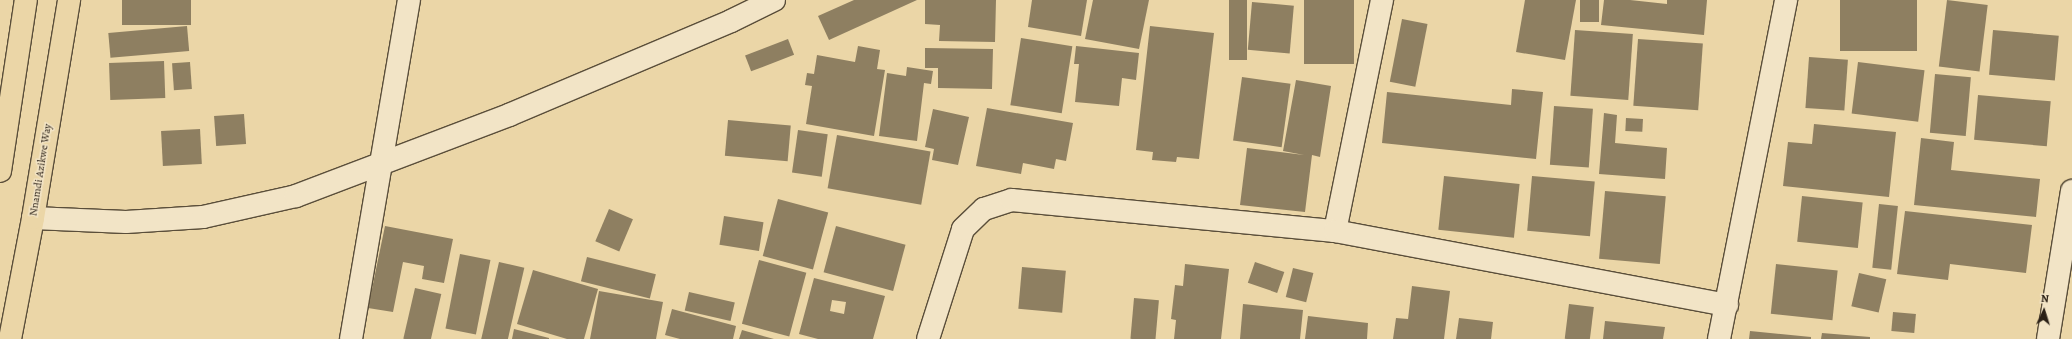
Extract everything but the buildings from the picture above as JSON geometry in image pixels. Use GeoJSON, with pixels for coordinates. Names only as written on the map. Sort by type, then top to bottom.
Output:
{"type":"FeatureCollection","features":[{"type":"Feature","properties":{"kind":"highway"},"geometry":{"type":"LineString","coordinates":[[1,158],[26,0]]}},
{"type":"Feature","properties":{"kind":"highway","name":"Nnamdi Azikwe Way"},"geometry":{"type":"LineString","coordinates":[[10,339],[33,218],[69,0]]}},
{"type":"Feature","properties":{"kind":"street"},"geometry":{"type":"LineString","coordinates":[[350,339],[382,164],[409,0]]}},
{"type":"Feature","properties":{"kind":"street"},"geometry":{"type":"LineString","coordinates":[[33,218],[126,222],[203,217],[296,196],[523,109],[731,21],[774,0]]}},
{"type":"Feature","properties":{"kind":"street"},"geometry":{"type":"LineString","coordinates":[[1335,232],[1382,0]]}},
{"type":"Feature","properties":{"kind":"street"},"geometry":{"type":"LineString","coordinates":[[1719,339],[1727,305],[1786,0]]}},
{"type":"Feature","properties":{"kind":"street"},"geometry":{"type":"LineString","coordinates":[[2048,339],[2072,191]]}},
{"type":"Feature","properties":{"kind":"street"},"geometry":{"type":"LineString","coordinates":[[928,339],[963,229],[984,209],[1012,200],[1335,232],[1727,305]]}}]}
